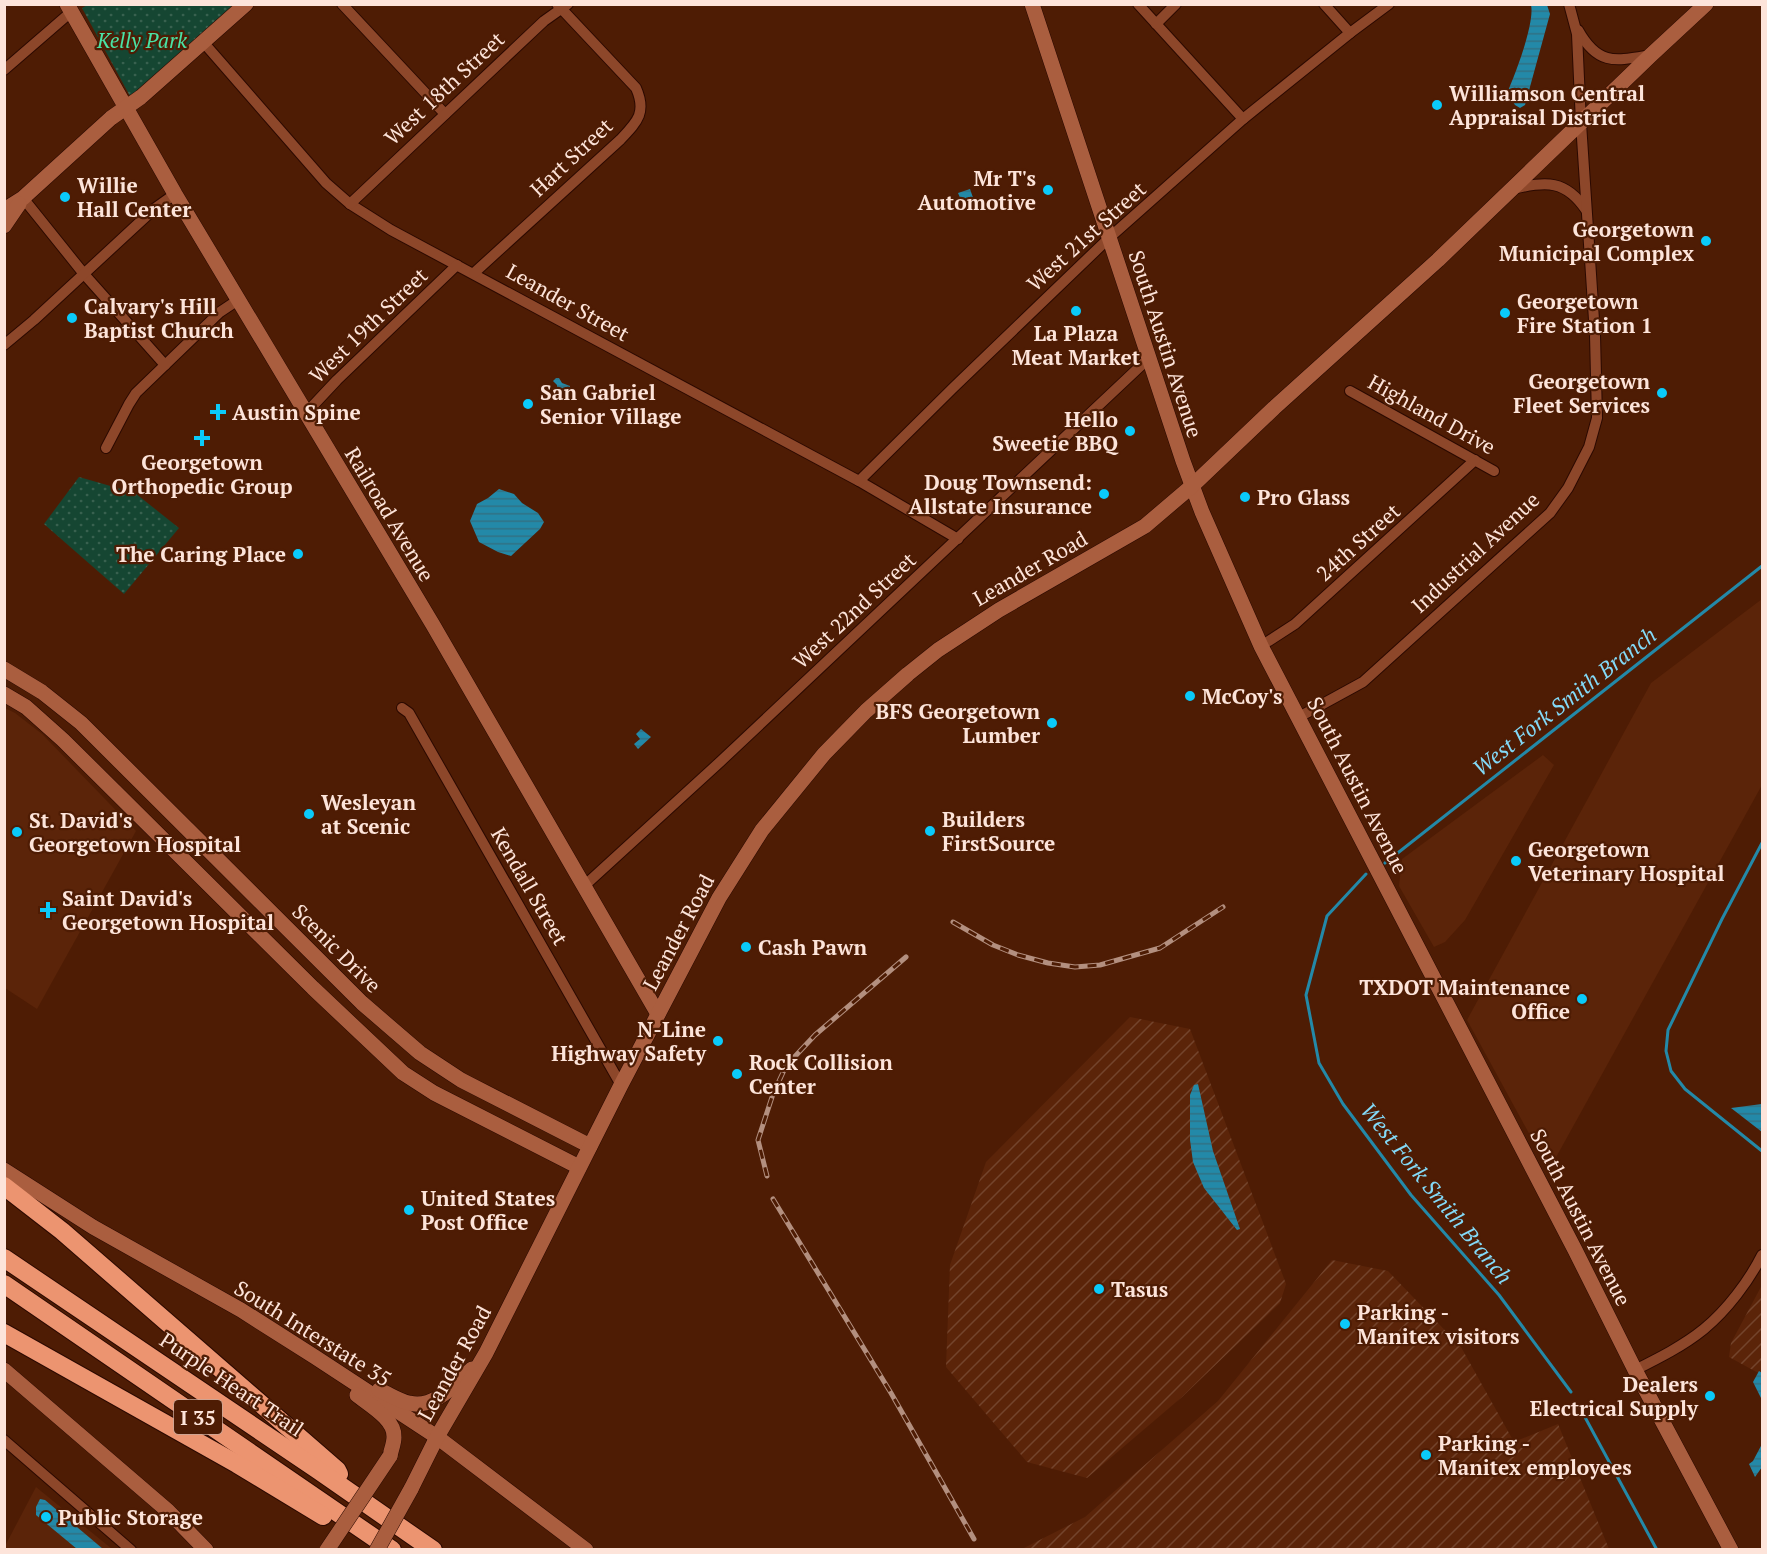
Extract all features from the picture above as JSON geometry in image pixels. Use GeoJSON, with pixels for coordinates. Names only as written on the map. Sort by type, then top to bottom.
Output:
{"type":"FeatureCollection","features":[{"type":"Feature","properties":{"kind":"highway"},"geometry":{"type":"LineString","coordinates":[[4,1186],[62,1231],[337,1470],[345,1490]]}},
{"type":"Feature","properties":{"kind":"highway","name":"Purple Heart Trail"},"geometry":{"type":"LineString","coordinates":[[4,1258],[433,1550]]}},
{"type":"Feature","properties":{"kind":"highway","name":"I 35"},"geometry":{"type":"LineString","coordinates":[[4,1284],[392,1550]]}},
{"type":"Feature","properties":{"kind":"highway"},"geometry":{"type":"LineString","coordinates":[[4,1334],[237,1464],[376,1550]]}},
{"type":"Feature","properties":{"kind":"main road"},"geometry":{"type":"LineString","coordinates":[[4,210],[23,198],[111,118],[141,97],[246,4]]}},
{"type":"Feature","properties":{"kind":"main road","name":"South Austin Avenue"},"geometry":{"type":"LineString","coordinates":[[1032,4],[1192,486],[1261,646],[1635,1370],[1731,1550]]}},
{"type":"Feature","properties":{"kind":"main road","name":"Leander Road"},"geometry":{"type":"LineString","coordinates":[[376,1550],[411,1489],[437,1437],[483,1359],[579,1167],[719,898],[747,851],[787,797],[824,754],[866,711],[908,674],[959,635],[999,610],[1145,526],[1192,486],[1274,408],[1431,267],[1706,4]]}},
{"type":"Feature","properties":{"kind":"main road","name":"Railroad Avenue"},"geometry":{"type":"LineString","coordinates":[[69,8],[175,195],[433,625],[658,1014]]}},
{"type":"Feature","properties":{"kind":"main road"},"geometry":{"type":"LineString","coordinates":[[4,226],[23,198]]}},
{"type":"Feature","properties":{"kind":"main road","name":"Scenic Drive"},"geometry":{"type":"LineString","coordinates":[[4,669],[55,702],[81,723],[362,1003],[420,1053],[461,1080],[590,1146]]}},
{"type":"Feature","properties":{"kind":"main road"},"geometry":{"type":"LineString","coordinates":[[6,695],[20,678]]}},
{"type":"Feature","properties":{"kind":"main road","name":"Scenic Drive"},"geometry":{"type":"LineString","coordinates":[[6,695],[26,707],[63,740],[403,1073],[434,1093],[579,1167]]}},
{"type":"Feature","properties":{"kind":"main road"},"geometry":{"type":"LineString","coordinates":[[63,740],[81,723]]}},
{"type":"Feature","properties":{"kind":"main road"},"geometry":{"type":"LineString","coordinates":[[137,812],[153,796]]}},
{"type":"Feature","properties":{"kind":"main road"},"geometry":{"type":"LineString","coordinates":[[216,891],[233,874]]}},
{"type":"Feature","properties":{"kind":"main road"},"geometry":{"type":"LineString","coordinates":[[326,1000],[343,983]]}},
{"type":"Feature","properties":{"kind":"main road"},"geometry":{"type":"LineString","coordinates":[[403,1073],[420,1053]]}},
{"type":"Feature","properties":{"kind":"main road","name":"South Interstate 35"},"geometry":{"type":"LineString","coordinates":[[4,1170],[93,1227],[241,1310],[315,1357],[437,1437],[586,1550]]}},
{"type":"Feature","properties":{"kind":"main road"},"geometry":{"type":"LineString","coordinates":[[315,1357],[411,1404],[427,1403],[445,1393],[483,1359]]}},
{"type":"Feature","properties":{"kind":"main road"},"geometry":{"type":"LineString","coordinates":[[315,1357],[385,1418],[393,1428],[394,1437],[390,1456],[327,1550]]}},
{"type":"Feature","properties":{"kind":"main road"},"geometry":{"type":"LineString","coordinates":[[4,1370],[156,1500],[206,1550]]}},
{"type":"Feature","properties":{"kind":"main road"},"geometry":{"type":"LineString","coordinates":[[191,1535],[212,1550]]}},
{"type":"Feature","properties":{"kind":"street"},"geometry":{"type":"LineString","coordinates":[[342,4],[445,114]]}},
{"type":"Feature","properties":{"kind":"street"},"geometry":{"type":"LineString","coordinates":[[1138,4],[1243,119]]}},
{"type":"Feature","properties":{"kind":"street"},"geometry":{"type":"LineString","coordinates":[[1156,24],[1176,4]]}},
{"type":"Feature","properties":{"kind":"street"},"geometry":{"type":"LineString","coordinates":[[1324,4],[1350,33]]}},
{"type":"Feature","properties":{"kind":"street","name":"West 21st Street"},"geometry":{"type":"LineString","coordinates":[[859,481],[1109,238],[1243,119],[1389,4]]}},
{"type":"Feature","properties":{"kind":"street","name":"Industrial Avenue"},"geometry":{"type":"LineString","coordinates":[[1299,717],[1363,682],[1550,513],[1568,488],[1589,447],[1597,418],[1594,328],[1577,34],[1569,4]]}},
{"type":"Feature","properties":{"kind":"street","name":"West 18th Street"},"geometry":{"type":"LineString","coordinates":[[350,204],[562,6]]}},
{"type":"Feature","properties":{"kind":"street","name":"Hart Street"},"geometry":{"type":"LineString","coordinates":[[474,273],[620,140],[637,121],[641,112],[641,103],[636,88],[562,6]]}},
{"type":"Feature","properties":{"kind":"street"},"geometry":{"type":"LineString","coordinates":[[4,70],[69,8]]}},
{"type":"Feature","properties":{"kind":"street"},"geometry":{"type":"LineString","coordinates":[[1575,24],[1596,53],[1607,58],[1619,60],[1651,55]]}},
{"type":"Feature","properties":{"kind":"street","name":"Leander Street"},"geometry":{"type":"LineString","coordinates":[[204,43],[312,168],[350,204],[391,230],[859,481],[958,539]]}},
{"type":"Feature","properties":{"kind":"street"},"geometry":{"type":"LineString","coordinates":[[1513,189],[1536,183],[1561,187],[1579,200],[1587,212]]}},
{"type":"Feature","properties":{"kind":"street"},"geometry":{"type":"LineString","coordinates":[[4,345],[154,209],[175,195]]}},
{"type":"Feature","properties":{"kind":"street"},"geometry":{"type":"LineString","coordinates":[[23,198],[84,274],[165,365]]}},
{"type":"Feature","properties":{"kind":"street","name":"West 19th Street"},"geometry":{"type":"LineString","coordinates":[[306,413],[337,380],[457,265]]}},
{"type":"Feature","properties":{"kind":"street"},"geometry":{"type":"LineString","coordinates":[[106,448],[136,393],[220,312],[238,300]]}},
{"type":"Feature","properties":{"kind":"street","name":"West 22nd Street"},"geometry":{"type":"LineString","coordinates":[[583,887],[714,768],[1149,358]]}},
{"type":"Feature","properties":{"kind":"street","name":"Highland Drive"},"geometry":{"type":"LineString","coordinates":[[1350,391],[1494,471]]}},
{"type":"Feature","properties":{"kind":"street","name":"24th Street"},"geometry":{"type":"LineString","coordinates":[[1261,646],[1295,624],[1425,508],[1475,460]]}},
{"type":"Feature","properties":{"kind":"street","name":"Kendall Street"},"geometry":{"type":"LineString","coordinates":[[402,708],[409,712],[621,1085]]}},
{"type":"Feature","properties":{"kind":"street"},"geometry":{"type":"LineString","coordinates":[[1635,1370],[1672,1351],[1705,1328],[1747,1280],[1762,1255]]}},
{"type":"Feature","properties":{"kind":"street"},"geometry":{"type":"LineString","coordinates":[[4,1440],[131,1550]]}},
{"type":"Feature","properties":{"kind":"shaded area"},"geometry":{"type":"Polygon","coordinates":[[[1762,599],[1762,785],[1549,1170],[1467,1020],[1651,683],[1762,599]]]}},
{"type":"Feature","properties":{"kind":"shaded area","name":"Saint David's Georgetown Hospital"},"geometry":{"type":"Polygon","coordinates":[[[5,708],[42,734],[136,831],[37,1009],[5,988],[5,708]]]}},
{"type":"Feature","properties":{"kind":"shaded area"},"geometry":{"type":"Polygon","coordinates":[[[1543,755],[1554,765],[1465,920],[1445,942],[1434,947],[1399,886],[1402,859],[1543,755]]]}},
{"type":"Feature","properties":{"kind":"shaded area","name":"Tasus"},"geometry":{"type":"Polygon","coordinates":[[[1130,1017],[1190,1029],[1286,1284],[1280,1303],[1182,1397],[1087,1478],[1027,1462],[946,1367],[950,1265],[986,1162],[1130,1017]]]}},
{"type":"Feature","properties":{"kind":"shaded area"},"geometry":{"type":"Polygon","coordinates":[[[1332,1260],[1388,1271],[1461,1347],[1514,1442],[1558,1424],[1609,1549],[1022,1549],[1085,1517],[1218,1401],[1332,1260]]]}},
{"type":"Feature","properties":{"kind":"shaded area"},"geometry":{"type":"Polygon","coordinates":[[[1762,1285],[1762,1375],[1729,1357],[1731,1343],[1762,1285]]]}},
{"type":"Feature","properties":{"kind":"shaded area","name":"Public Storage"},"geometry":{"type":"Polygon","coordinates":[[[36,1487],[112,1549],[5,1550],[36,1487]]]}},
{"type":"Feature","properties":{"kind":"green space","name":"Kelly Park"},"geometry":{"type":"Polygon","coordinates":[[[89,4],[228,4],[233,8],[131,98],[82,8],[89,4]]]}},
{"type":"Feature","properties":{"kind":"green space"},"geometry":{"type":"Polygon","coordinates":[[[130,44],[136,53],[123,62],[118,53],[130,44]]]}},
{"type":"Feature","properties":{"kind":"green space"},"geometry":{"type":"Polygon","coordinates":[[[79,477],[135,493],[179,528],[124,594],[44,524],[79,477]]]}},
{"type":"Feature","properties":{"kind":"water"},"geometry":{"type":"Polygon","coordinates":[[[1531,5],[1547,5],[1550,14],[1525,105],[1520,108],[1515,105],[1507,93],[1527,36],[1531,5]]]}},
{"type":"Feature","properties":{"kind":"water"},"geometry":{"type":"Polygon","coordinates":[[[970,189],[978,212],[962,202],[958,193],[970,189]]]}},
{"type":"Feature","properties":{"kind":"water"},"geometry":{"type":"Polygon","coordinates":[[[556,378],[570,386],[570,391],[560,395],[553,381],[556,378]]]}},
{"type":"Feature","properties":{"kind":"water"},"geometry":{"type":"Polygon","coordinates":[[[499,489],[514,494],[522,503],[538,513],[544,522],[540,529],[511,556],[479,542],[470,521],[477,504],[499,489]]]}},
{"type":"Feature","properties":{"kind":"water"},"geometry":{"type":"Polygon","coordinates":[[[641,729],[651,737],[638,749],[634,744],[640,739],[636,734],[641,729]]]}},
{"type":"Feature","properties":{"kind":"water"},"geometry":{"type":"Polygon","coordinates":[[[1198,1084],[1213,1151],[1240,1229],[1237,1230],[1204,1188],[1193,1162],[1190,1140],[1190,1095],[1194,1085],[1198,1084]]]}},
{"type":"Feature","properties":{"kind":"water"},"geometry":{"type":"Polygon","coordinates":[[[1762,1104],[1762,1132],[1731,1108],[1762,1104]]]}},
{"type":"Feature","properties":{"kind":"water"},"geometry":{"type":"Polygon","coordinates":[[[1759,1371],[1762,1373],[1762,1400],[1753,1382],[1759,1371]]]}},
{"type":"Feature","properties":{"kind":"water"},"geometry":{"type":"Polygon","coordinates":[[[1762,1444],[1762,1467],[1755,1477],[1749,1464],[1762,1444]]]}},
{"type":"Feature","properties":{"kind":"water"},"geometry":{"type":"Polygon","coordinates":[[[40,1499],[45,1500],[103,1549],[77,1549],[36,1515],[36,1507],[40,1499]]]}},
{"type":"Feature","properties":{"kind":"waterway","name":"West Fork Smith Branch"},"geometry":{"type":"LineString","coordinates":[[1385,863],[1762,566]]}},
{"type":"Feature","properties":{"kind":"waterway"},"geometry":{"type":"LineString","coordinates":[[1762,843],[1668,1030],[1666,1051],[1671,1071],[1685,1089],[1762,1151]]}},
{"type":"Feature","properties":{"kind":"waterway","name":"West Fork Smith Branch"},"geometry":{"type":"LineString","coordinates":[[1366,874],[1327,916],[1306,995],[1319,1063],[1343,1104],[1411,1195],[1499,1295],[1571,1392]]}},
{"type":"Feature","properties":{"kind":"waterway","name":"West Fork Smith Branch"},"geometry":{"type":"LineString","coordinates":[[1580,1408],[1657,1550]]}},
{"type":"Feature","properties":{"kind":"railway"},"geometry":{"type":"LineString","coordinates":[[953,922],[993,945],[1018,955],[1075,967],[1100,965],[1160,948],[1223,907]]}},
{"type":"Feature","properties":{"kind":"railway"},"geometry":{"type":"LineString","coordinates":[[779,1081],[786,1066],[815,1035],[906,957]]}},
{"type":"Feature","properties":{"kind":"railway"},"geometry":{"type":"LineString","coordinates":[[767,1176],[758,1140],[773,1094]]}},
{"type":"Feature","properties":{"kind":"railway"},"geometry":{"type":"LineString","coordinates":[[773,1199],[891,1393],[974,1539]]}},
{"type":"Feature","properties":{"kind":"place","name":"Williamson Central Appraisal District"},"geometry":{"type":"Point","coordinates":[1437,105]}},
{"type":"Feature","properties":{"kind":"place","name":"Mr T's Automotive"},"geometry":{"type":"Point","coordinates":[1048,190]}},
{"type":"Feature","properties":{"kind":"place","name":"Willie Hall Center"},"geometry":{"type":"Point","coordinates":[65,197]}},
{"type":"Feature","properties":{"kind":"place","name":"Georgetown Municipal Complex"},"geometry":{"type":"Point","coordinates":[1706,241]}},
{"type":"Feature","properties":{"kind":"place","name":"La Plaza Meat Market"},"geometry":{"type":"Point","coordinates":[1076,311]}},
{"type":"Feature","properties":{"kind":"place","name":"Georgetown Fire Station 1"},"geometry":{"type":"Point","coordinates":[1505,313]}},
{"type":"Feature","properties":{"kind":"place","name":"Calvary's Hill Baptist Church"},"geometry":{"type":"Point","coordinates":[72,318]}},
{"type":"Feature","properties":{"kind":"place","name":"Georgetown Fleet Services"},"geometry":{"type":"Point","coordinates":[1662,393]}},
{"type":"Feature","properties":{"kind":"place","name":"San Gabriel Senior Village"},"geometry":{"type":"Point","coordinates":[528,404]}},
{"type":"Feature","properties":{"kind":"place","name":"Austin Spine"},"geometry":{"type":"Point","coordinates":[218,412]}},
{"type":"Feature","properties":{"kind":"place","name":"Hello Sweetie BBQ"},"geometry":{"type":"Point","coordinates":[1130,431]}},
{"type":"Feature","properties":{"kind":"place","name":"Georgetown Orthopedic Group"},"geometry":{"type":"Point","coordinates":[202,438]}},
{"type":"Feature","properties":{"kind":"place","name":"Doug Townsend: Allstate Insurance"},"geometry":{"type":"Point","coordinates":[1104,494]}},
{"type":"Feature","properties":{"kind":"place","name":"Pro Glass"},"geometry":{"type":"Point","coordinates":[1245,497]}},
{"type":"Feature","properties":{"kind":"place","name":"The Caring Place"},"geometry":{"type":"Point","coordinates":[298,554]}},
{"type":"Feature","properties":{"kind":"place","name":"McCoy's"},"geometry":{"type":"Point","coordinates":[1190,696]}},
{"type":"Feature","properties":{"kind":"place","name":"BFS Georgetown Lumber"},"geometry":{"type":"Point","coordinates":[1052,723]}},
{"type":"Feature","properties":{"kind":"place","name":"Wesleyan at Scenic"},"geometry":{"type":"Point","coordinates":[309,814]}},
{"type":"Feature","properties":{"kind":"place","name":"Builders FirstSource"},"geometry":{"type":"Point","coordinates":[930,831]}},
{"type":"Feature","properties":{"kind":"place","name":"St. David's Georgetown Hospital"},"geometry":{"type":"Point","coordinates":[17,832]}},
{"type":"Feature","properties":{"kind":"place","name":"Georgetown Veterinary Hospital"},"geometry":{"type":"Point","coordinates":[1516,861]}},
{"type":"Feature","properties":{"kind":"place","name":"Saint David's Georgetown Hospital"},"geometry":{"type":"Point","coordinates":[48,910]}},
{"type":"Feature","properties":{"kind":"place","name":"Cash Pawn"},"geometry":{"type":"Point","coordinates":[746,947]}},
{"type":"Feature","properties":{"kind":"place","name":"TXDOT Maintenance Office"},"geometry":{"type":"Point","coordinates":[1582,999]}},
{"type":"Feature","properties":{"kind":"place","name":"N-Line Highway Safety"},"geometry":{"type":"Point","coordinates":[718,1041]}},
{"type":"Feature","properties":{"kind":"place","name":"Rock Collision Center"},"geometry":{"type":"Point","coordinates":[737,1074]}},
{"type":"Feature","properties":{"kind":"place","name":"United States Post Office"},"geometry":{"type":"Point","coordinates":[409,1210]}},
{"type":"Feature","properties":{"kind":"place","name":"Tasus"},"geometry":{"type":"Point","coordinates":[1099,1289]}},
{"type":"Feature","properties":{"kind":"place","name":"Parking - Manitex visitors"},"geometry":{"type":"Point","coordinates":[1345,1324]}},
{"type":"Feature","properties":{"kind":"place","name":"Dealers Electrical Supply"},"geometry":{"type":"Point","coordinates":[1710,1396]}},
{"type":"Feature","properties":{"kind":"place","name":"Parking - Manitex employees"},"geometry":{"type":"Point","coordinates":[1426,1455]}},
{"type":"Feature","properties":{"kind":"place","name":"Public Storage"},"geometry":{"type":"Point","coordinates":[46,1517]}}]}
